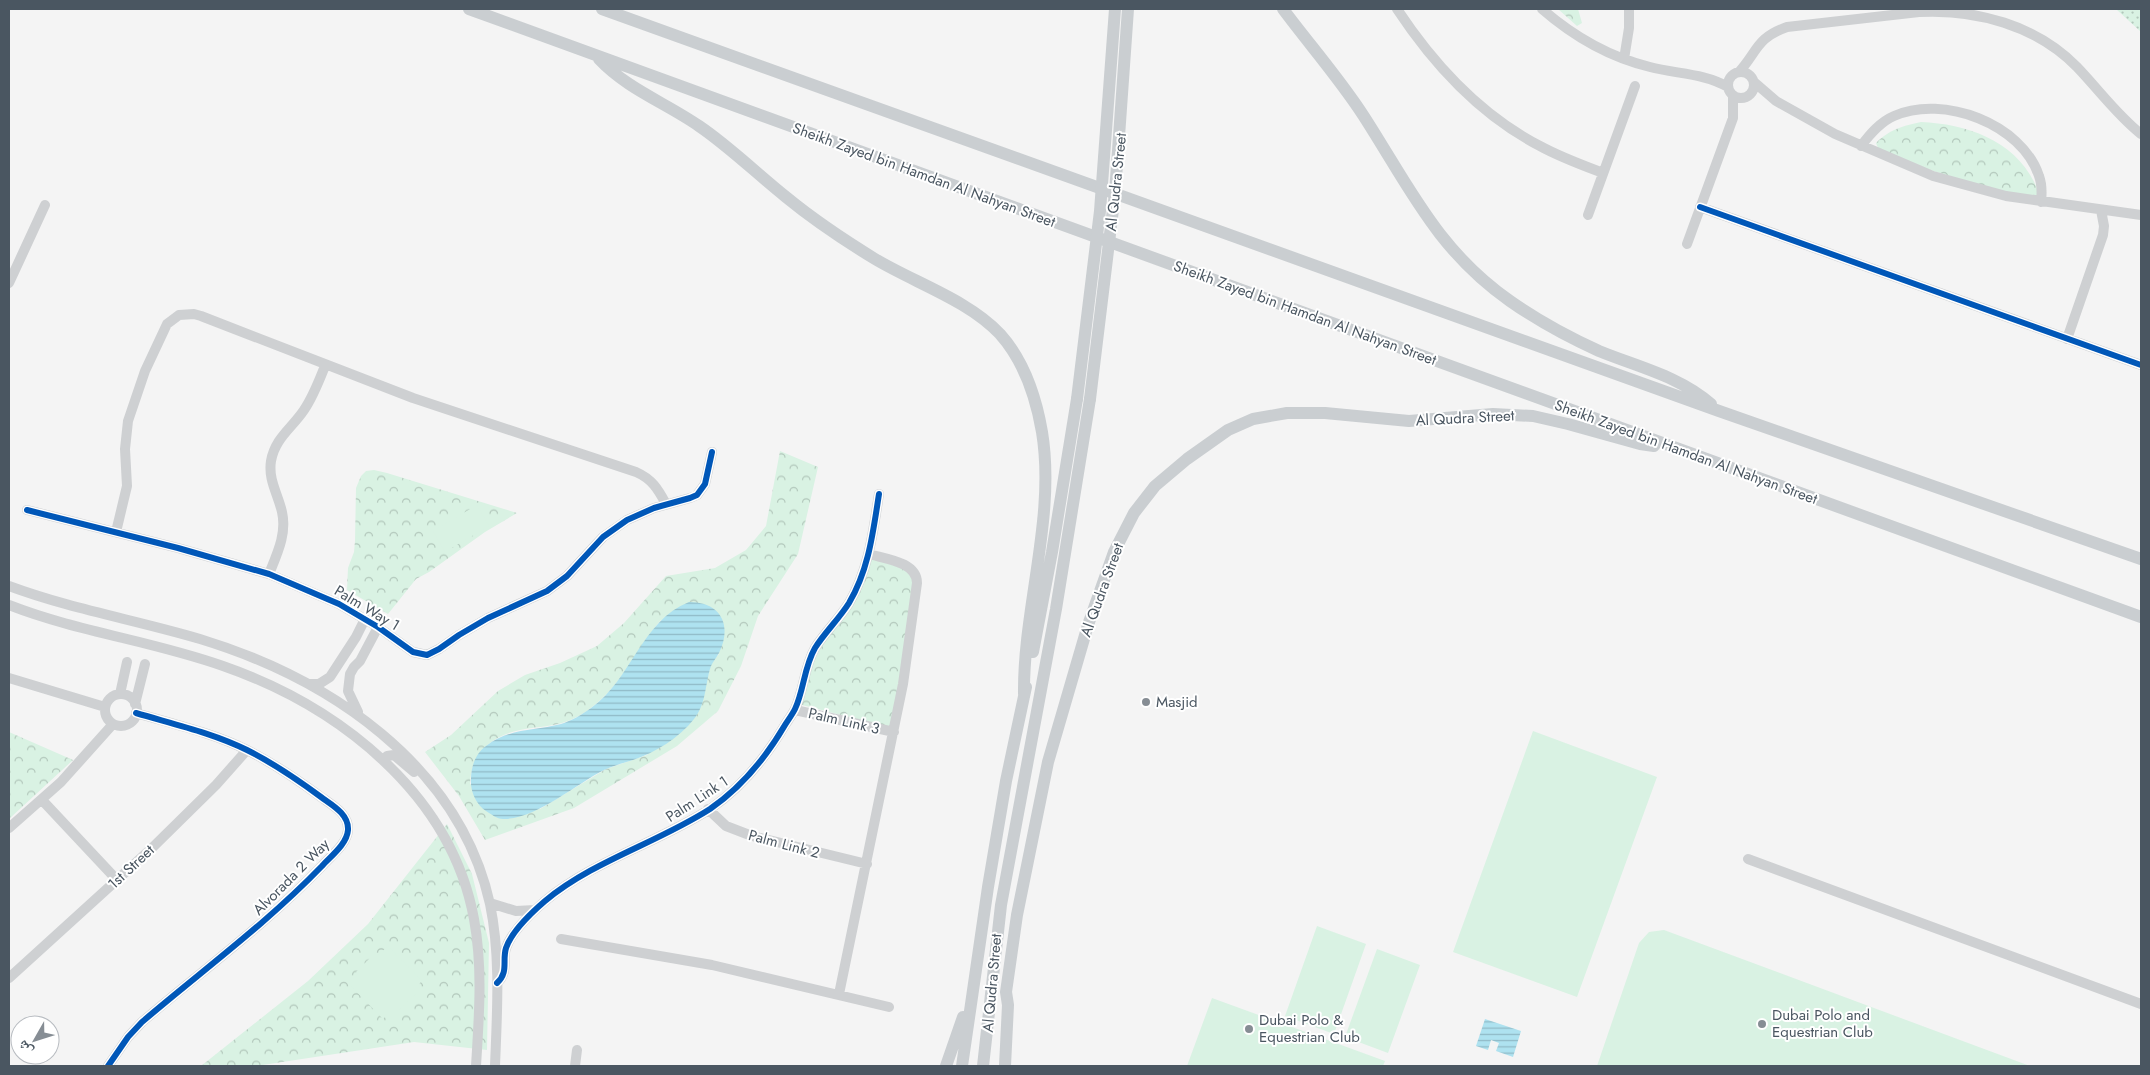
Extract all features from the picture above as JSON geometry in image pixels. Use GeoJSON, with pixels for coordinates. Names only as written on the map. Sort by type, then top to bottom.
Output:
{"type":"FeatureCollection","features":[{"type":"Feature","properties":{"kind":"main road","name":"Sheikh Zayed bin Hamdan Al Nahyan Street"},"geometry":{"type":"LineString","coordinates":[[469,9],[2141,617]]}},
{"type":"Feature","properties":{"kind":"main road"},"geometry":{"type":"LineString","coordinates":[[602,9],[1719,410],[2141,559]]}},
{"type":"Feature","properties":{"kind":"main road","name":"Al Qudra Street"},"geometry":{"type":"LineString","coordinates":[[962,1066],[1006,781],[1083,399],[1100,211],[1115,9]]}},
{"type":"Feature","properties":{"kind":"main road","name":"Al Qudra Street"},"geometry":{"type":"LineString","coordinates":[[983,1066],[1001,905],[1056,609],[1083,399],[1115,193],[1128,9]]}},
{"type":"Feature","properties":{"kind":"main road"},"geometry":{"type":"LineString","coordinates":[[1283,9],[1357,107],[1430,224],[1474,272],[1509,300],[1551,327],[1597,350],[1676,380],[1719,410]]}},
{"type":"Feature","properties":{"kind":"main road"},"geometry":{"type":"LineString","coordinates":[[596,56],[627,84],[677,111],[720,141],[788,200],[829,229],[877,260],[979,316],[1000,334],[1012,350],[1023,368],[1033,394],[1042,434],[1045,473],[1044,512],[1026,649],[1024,694]]}},
{"type":"Feature","properties":{"kind":"main road","name":"Al Qudra Street"},"geometry":{"type":"LineString","coordinates":[[1005,1066],[1008,1005],[1006,992],[1017,915],[1048,762],[1088,625],[1114,552],[1134,513],[1155,486],[1186,459],[1217,437],[1242,423],[1253,419],[1301,412],[1400,421],[1426,421],[1493,414],[1533,416],[1640,444],[1679,449]]}},
{"type":"Feature","properties":{"kind":"main road","name":"Al Qudra Street"},"geometry":{"type":"LineString","coordinates":[[946,1066],[973,991]]}},
{"type":"Feature","properties":{"kind":"main road"},"geometry":{"type":"LineString","coordinates":[[996,1066],[1006,992]]}},
{"type":"Feature","properties":{"kind":"street"},"geometry":{"type":"LineString","coordinates":[[1397,9],[1441,67],[1464,92],[1488,113],[1540,147],[1603,173]]}},
{"type":"Feature","properties":{"kind":"street"},"geometry":{"type":"LineString","coordinates":[[1542,9],[1562,26],[1592,45],[1624,59],[1650,67],[1733,83],[1751,78]]}},
{"type":"Feature","properties":{"kind":"street"},"geometry":{"type":"LineString","coordinates":[[1624,59],[1629,28],[1628,9]]}},
{"type":"Feature","properties":{"kind":"street"},"geometry":{"type":"LineString","coordinates":[[1733,118],[1733,83],[1759,43],[1766,36],[1787,27],[1919,12],[1946,11],[1974,14],[2022,30],[2058,50],[2076,66],[2124,120],[2141,134]]}},
{"type":"Feature","properties":{"kind":"street"},"geometry":{"type":"LineString","coordinates":[[1687,244],[1733,118],[1746,97],[1752,92],[1748,60]]}},
{"type":"Feature","properties":{"kind":"street"},"geometry":{"type":"LineString","coordinates":[[1751,78],[1776,101],[1861,146],[1933,176],[1969,187],[2041,202],[2141,215]]}},
{"type":"Feature","properties":{"kind":"street"},"geometry":{"type":"LineString","coordinates":[[1733,83],[1746,97],[1776,101]]}},
{"type":"Feature","properties":{"kind":"street"},"geometry":{"type":"LineString","coordinates":[[1588,215],[1635,86]]}},
{"type":"Feature","properties":{"kind":"street"},"geometry":{"type":"LineString","coordinates":[[1861,146],[1875,129],[1884,122],[1901,114],[1934,109],[1963,113],[1984,120],[2003,132],[2029,156],[2042,184],[2041,202]]}},
{"type":"Feature","properties":{"kind":"street"},"geometry":{"type":"LineString","coordinates":[[9,283],[45,205]]}},
{"type":"Feature","properties":{"kind":"street"},"geometry":{"type":"LineString","coordinates":[[1700,207],[2141,365]]}},
{"type":"Feature","properties":{"kind":"street"},"geometry":{"type":"LineString","coordinates":[[2067,339],[2103,235],[2104,226],[2101,210]]}},
{"type":"Feature","properties":{"kind":"street"},"geometry":{"type":"LineString","coordinates":[[116,532],[127,486],[126,439],[130,412],[163,330],[172,319],[179,315],[194,314],[325,366],[493,426],[636,472],[649,478],[666,504]]}},
{"type":"Feature","properties":{"kind":"street"},"geometry":{"type":"LineString","coordinates":[[269,574],[280,547],[284,530],[283,514],[271,479],[270,470],[274,451],[282,435],[305,408],[325,366]]}},
{"type":"Feature","properties":{"kind":"street","name":"Palm Way 1"},"geometry":{"type":"LineString","coordinates":[[27,510],[209,556],[269,574],[322,596],[365,619],[420,655],[433,653],[471,627],[547,591],[567,576],[603,537],[640,513],[690,498],[702,490],[707,477],[712,452]]}},
{"type":"Feature","properties":{"kind":"street","name":"Palm Link 1"},"geometry":{"type":"LineString","coordinates":[[497,983],[505,971],[504,956],[507,945],[535,910],[564,887],[585,874],[652,841],[708,810],[729,795],[759,765],[795,710],[810,659],[821,639],[849,602],[870,554],[880,494]]}},
{"type":"Feature","properties":{"kind":"street"},"geometry":{"type":"LineString","coordinates":[[839,994],[894,732],[906,666],[917,578],[906,565],[870,554]]}},
{"type":"Feature","properties":{"kind":"street"},"geometry":{"type":"LineString","coordinates":[[10,588],[223,647],[262,661],[310,684],[362,717],[409,758],[450,809],[475,856],[490,903],[497,983],[495,1066]]}},
{"type":"Feature","properties":{"kind":"street"},"geometry":{"type":"LineString","coordinates":[[9,605],[61,622],[194,656],[253,678],[317,710],[354,735],[384,760],[410,788],[430,815],[447,843],[471,904],[478,945],[480,983],[476,1066]]}},
{"type":"Feature","properties":{"kind":"street"},"geometry":{"type":"LineString","coordinates":[[310,684],[323,683],[335,670],[365,619]]}},
{"type":"Feature","properties":{"kind":"street"},"geometry":{"type":"LineString","coordinates":[[362,717],[349,696],[349,679],[351,670],[360,661],[378,627]]}},
{"type":"Feature","properties":{"kind":"street"},"geometry":{"type":"LineString","coordinates":[[346,653],[355,652],[360,661]]}},
{"type":"Feature","properties":{"kind":"street"},"geometry":{"type":"LineString","coordinates":[[120,694],[127,662]]}},
{"type":"Feature","properties":{"kind":"street"},"geometry":{"type":"LineString","coordinates":[[136,708],[128,696],[120,694],[110,698],[105,707],[106,717],[118,726],[128,724],[135,717],[145,664]]}},
{"type":"Feature","properties":{"kind":"street"},"geometry":{"type":"LineString","coordinates":[[335,670],[340,678],[349,679]]}},
{"type":"Feature","properties":{"kind":"street"},"geometry":{"type":"LineString","coordinates":[[9,678],[105,707]]}},
{"type":"Feature","properties":{"kind":"street","name":"Alvorada 2 Way"},"geometry":{"type":"LineString","coordinates":[[108,1066],[128,1037],[142,1022],[272,916],[343,844],[346,837],[347,823],[339,811],[310,789],[247,750],[136,708]]}},
{"type":"Feature","properties":{"kind":"street","name":"Palm Link 3"},"geometry":{"type":"LineString","coordinates":[[795,710],[894,732]]}},
{"type":"Feature","properties":{"kind":"street"},"geometry":{"type":"LineString","coordinates":[[9,828],[42,800],[79,763],[113,724]]}},
{"type":"Feature","properties":{"kind":"street","name":"1st Street"},"geometry":{"type":"LineString","coordinates":[[9,978],[117,880],[216,785],[247,750]]}},
{"type":"Feature","properties":{"kind":"street"},"geometry":{"type":"LineString","coordinates":[[384,760],[390,755],[396,756],[450,809]]}},
{"type":"Feature","properties":{"kind":"street"},"geometry":{"type":"LineString","coordinates":[[42,800],[117,880]]}},
{"type":"Feature","properties":{"kind":"street","name":"Palm Link 2"},"geometry":{"type":"LineString","coordinates":[[708,810],[726,826],[752,836],[867,864]]}},
{"type":"Feature","properties":{"kind":"street"},"geometry":{"type":"LineString","coordinates":[[1748,859],[2141,1004]]}},
{"type":"Feature","properties":{"kind":"street"},"geometry":{"type":"LineString","coordinates":[[490,903],[516,911],[535,910]]}},
{"type":"Feature","properties":{"kind":"street"},"geometry":{"type":"LineString","coordinates":[[561,939],[712,965],[889,1007]]}},
{"type":"Feature","properties":{"kind":"street"},"geometry":{"type":"LineString","coordinates":[[479,1026],[480,1060],[484,1066]]}},
{"type":"Feature","properties":{"kind":"street"},"geometry":{"type":"LineString","coordinates":[[576,1066],[577,1050]]}},
{"type":"Feature","properties":{"kind":"green space"},"geometry":{"type":"Polygon","coordinates":[[[1558,9],[1578,9],[1582,23],[1577,26],[1558,9]]]}},
{"type":"Feature","properties":{"kind":"green space"},"geometry":{"type":"Polygon","coordinates":[[[2116,9],[2141,9],[2141,32],[2116,9]]]}},
{"type":"Feature","properties":{"kind":"green space"},"geometry":{"type":"Polygon","coordinates":[[[1921,122],[1958,127],[1975,132],[2007,149],[2031,176],[2039,194],[2035,199],[1999,193],[1880,153],[1876,143],[1886,134],[1921,122]]]}},
{"type":"Feature","properties":{"kind":"green space"},"geometry":{"type":"Polygon","coordinates":[[[780,451],[818,467],[798,554],[758,616],[741,666],[718,711],[677,746],[574,808],[485,840],[459,796],[425,752],[451,735],[498,691],[525,675],[560,663],[597,646],[624,623],[666,576],[715,568],[746,550],[766,526],[780,451]],[[661,620],[621,677],[603,698],[585,712],[570,720],[510,733],[492,742],[484,748],[474,763],[470,784],[540,809],[606,769],[647,755],[708,676],[711,663],[719,654],[661,620]]]}},
{"type":"Feature","properties":{"kind":"green space"},"geometry":{"type":"Polygon","coordinates":[[[374,470],[517,513],[485,532],[429,572],[416,579],[388,614],[347,590],[348,568],[354,552],[355,541],[356,488],[361,476],[366,471],[374,470]]]}},
{"type":"Feature","properties":{"kind":"green space"},"geometry":{"type":"Polygon","coordinates":[[[477,505],[489,526],[445,552],[433,531],[477,505]]]}},
{"type":"Feature","properties":{"kind":"green space"},"geometry":{"type":"Polygon","coordinates":[[[869,558],[904,568],[915,580],[892,728],[798,704],[809,670],[869,558]]]}},
{"type":"Feature","properties":{"kind":"green space"},"geometry":{"type":"Polygon","coordinates":[[[1533,731],[1657,777],[1577,997],[1453,952],[1533,731]]]}},
{"type":"Feature","properties":{"kind":"green space"},"geometry":{"type":"Polygon","coordinates":[[[9,732],[73,760],[9,819],[9,732]]]}},
{"type":"Feature","properties":{"kind":"green space"},"geometry":{"type":"Polygon","coordinates":[[[447,824],[472,874],[489,943],[487,1050],[414,1042],[256,1066],[201,1066],[308,981],[368,924],[447,824]]]}},
{"type":"Feature","properties":{"kind":"green space"},"geometry":{"type":"Polygon","coordinates":[[[1317,926],[1366,944],[1334,1034],[1285,1016],[1317,926]]]}},
{"type":"Feature","properties":{"kind":"green space","name":"Dubai Polo and Equestrian Club"},"geometry":{"type":"Polygon","coordinates":[[[1664,930],[2030,1066],[1597,1066],[1639,943],[1649,932],[1664,930]]]}},
{"type":"Feature","properties":{"kind":"green space"},"geometry":{"type":"Polygon","coordinates":[[[388,946],[422,981],[414,989],[417,993],[398,1011],[394,1008],[383,1019],[349,984],[358,975],[356,972],[375,953],[378,955],[388,946]]]}},
{"type":"Feature","properties":{"kind":"green space"},"geometry":{"type":"Polygon","coordinates":[[[1377,949],[1420,965],[1388,1053],[1345,1037],[1377,949]]]}},
{"type":"Feature","properties":{"kind":"green space","name":"Dubai Polo & Equestrian Club"},"geometry":{"type":"Polygon","coordinates":[[[1212,998],[1385,1061],[1383,1066],[1187,1066],[1212,998]]]}},
{"type":"Feature","properties":{"kind":"water"},"geometry":{"type":"Polygon","coordinates":[[[689,602],[700,603],[716,610],[724,624],[725,633],[719,653],[710,669],[701,707],[688,726],[658,749],[642,757],[604,770],[542,808],[528,814],[515,818],[501,819],[479,805],[474,797],[471,774],[473,765],[482,749],[504,736],[561,724],[588,710],[605,696],[617,682],[659,622],[689,602]]]}},
{"type":"Feature","properties":{"kind":"water"},"geometry":{"type":"Polygon","coordinates":[[[1485,1019],[1521,1031],[1513,1057],[1496,1051],[1499,1043],[1491,1040],[1488,1050],[1476,1046],[1485,1019]]]}},
{"type":"Feature","properties":{"kind":"cycle path"},"geometry":{"type":"LineString","coordinates":[[1700,207],[2141,365]]}},
{"type":"Feature","properties":{"kind":"cycle path"},"geometry":{"type":"LineString","coordinates":[[27,510],[178,548],[269,574],[339,604],[378,627],[413,652],[427,655],[488,618],[547,591],[567,576],[603,537],[627,520],[654,508],[697,495],[705,484],[712,452]]}},
{"type":"Feature","properties":{"kind":"cycle path"},"geometry":{"type":"LineString","coordinates":[[497,983],[503,975],[506,948],[513,935],[522,923],[545,901],[604,863],[669,832],[710,809],[743,782],[761,761],[795,709],[811,655],[823,636],[845,609],[856,590],[866,564],[879,494]]}},
{"type":"Feature","properties":{"kind":"cycle path"},"geometry":{"type":"LineString","coordinates":[[108,1066],[128,1037],[142,1022],[257,927],[301,887],[338,850],[345,840],[348,830],[346,819],[335,807],[257,755],[207,734],[136,713]]}},
{"type":"Feature","properties":{"kind":"place","name":"Masjid"},"geometry":{"type":"Point","coordinates":[1146,702]}},
{"type":"Feature","properties":{"kind":"place","name":"Dubai Polo and Equestrian Club"},"geometry":{"type":"Point","coordinates":[1762,1024]}},
{"type":"Feature","properties":{"kind":"place","name":"Dubai Polo & Equestrian Club"},"geometry":{"type":"Point","coordinates":[1249,1029]}}]}
